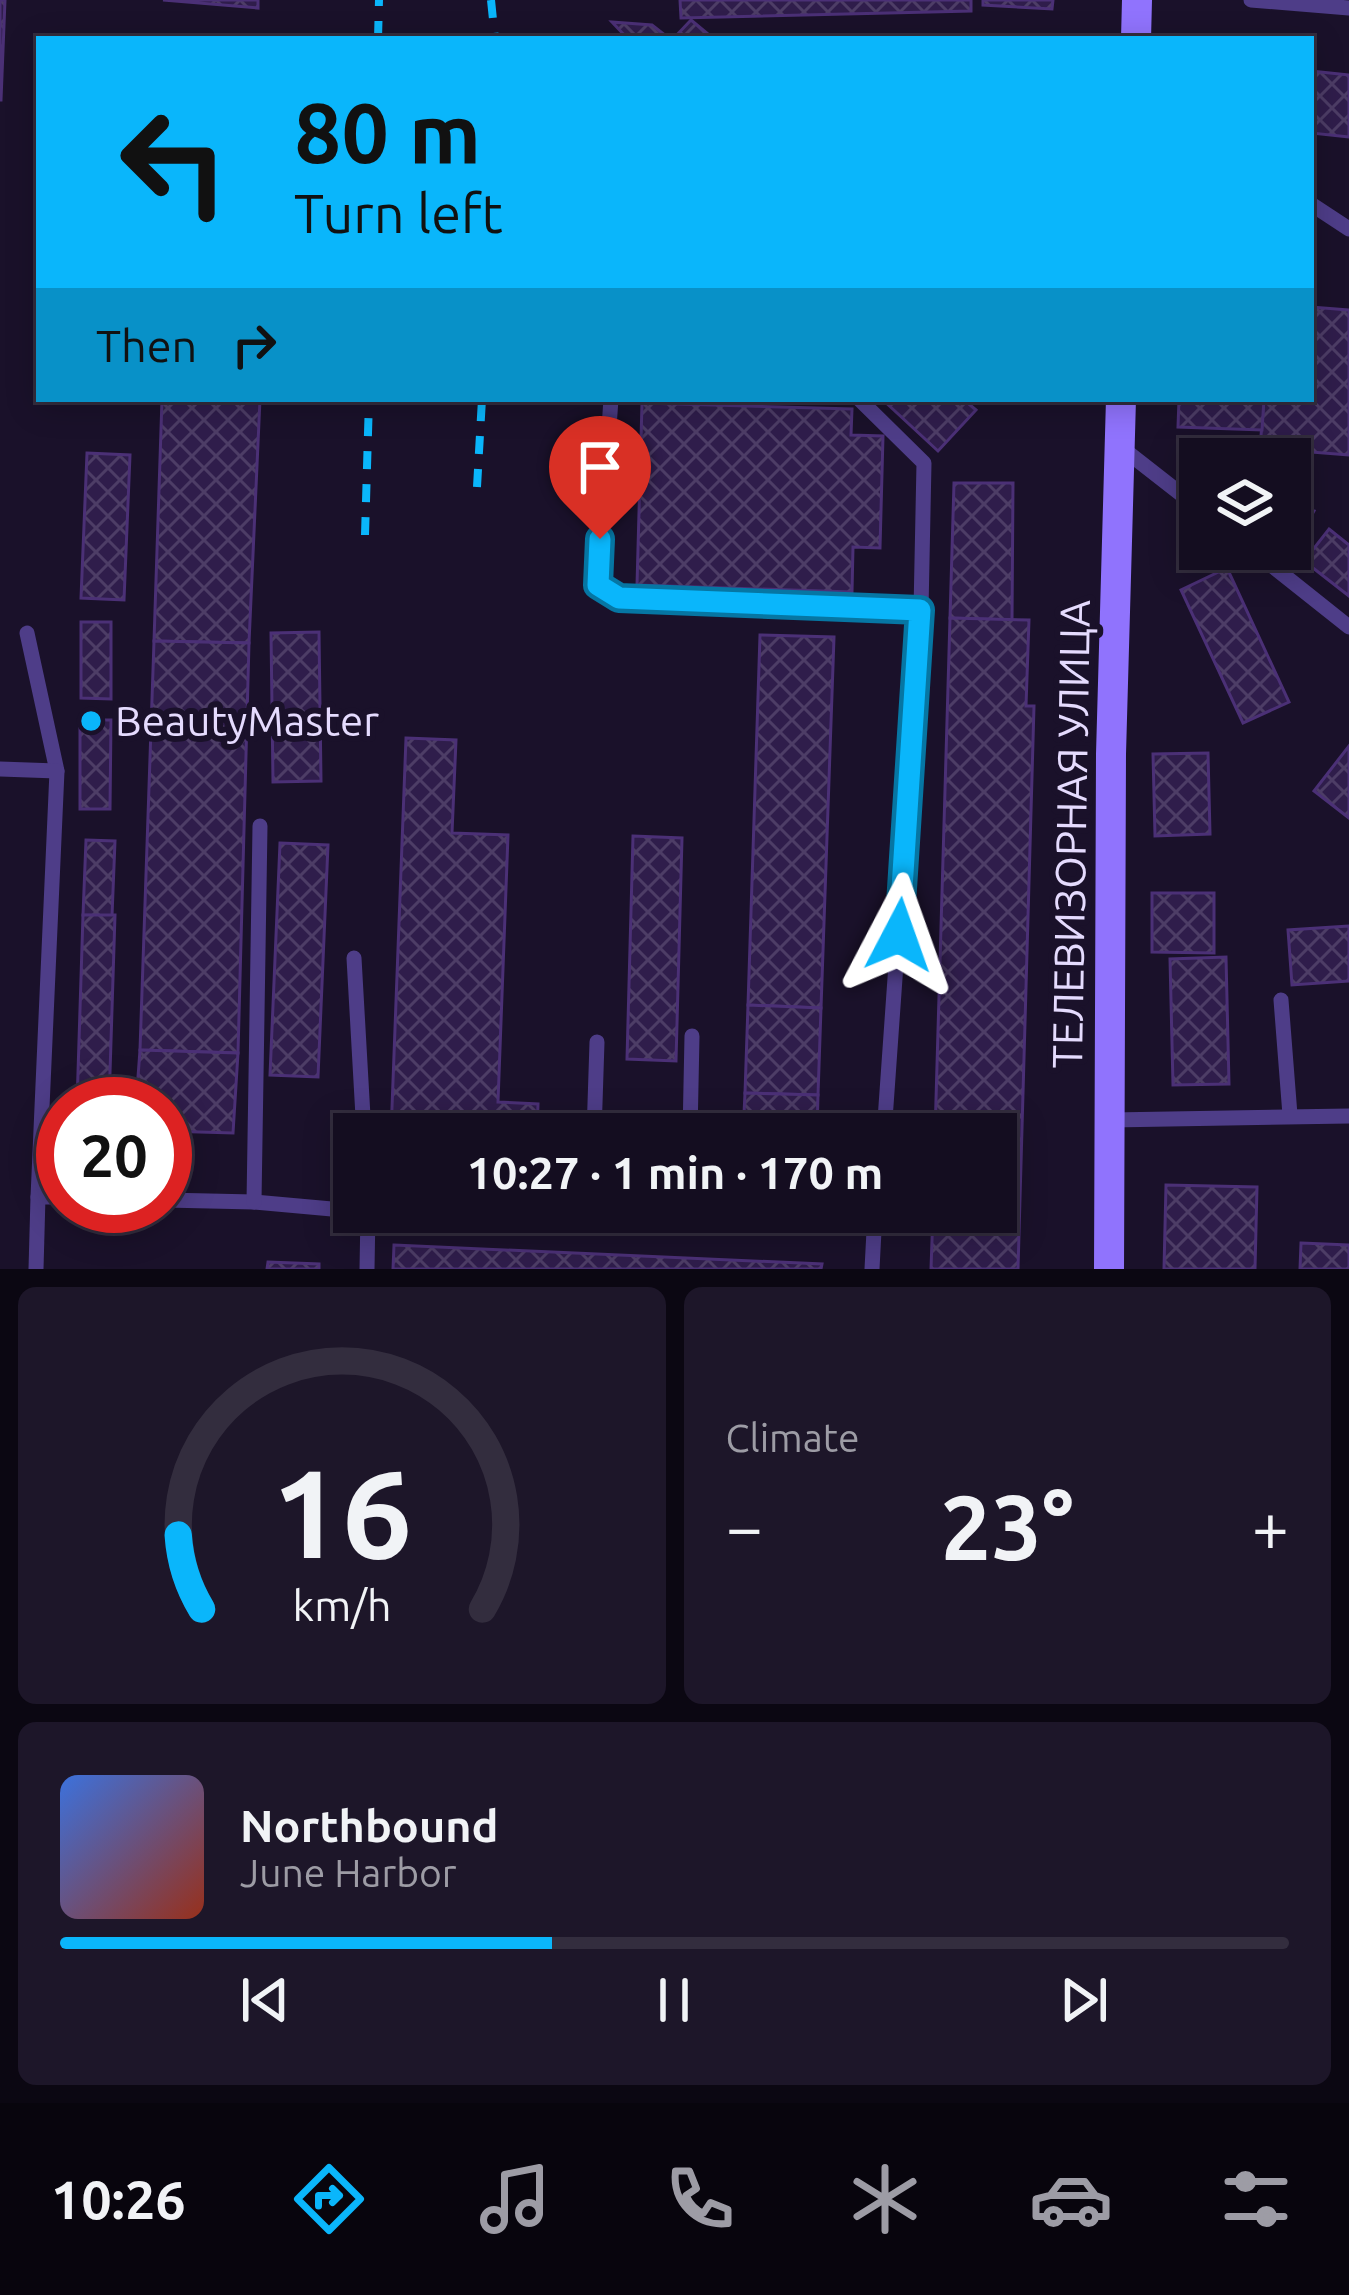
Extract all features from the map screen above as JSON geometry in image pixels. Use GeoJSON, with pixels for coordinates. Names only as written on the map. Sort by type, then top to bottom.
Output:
{"type":"FeatureCollection","features":[{"type":"Feature","properties":{"kind":"street"},"geometry":{"type":"LineString","coordinates":[[1136,36],[1138,0]]}},
{"type":"Feature","properties":{"kind":"street","name":"ТЕЛЕВИЗОРНАЯ УЛИЦА"},"geometry":{"type":"LineString","coordinates":[[1109,1269],[1111,777],[1121,402]]}},
{"type":"Feature","properties":{"kind":"lane"},"geometry":{"type":"LineString","coordinates":[[1251,0],[1349,8]]}},
{"type":"Feature","properties":{"kind":"lane"},"geometry":{"type":"LineString","coordinates":[[1314,206],[1349,229]]}},
{"type":"Feature","properties":{"kind":"lane"},"geometry":{"type":"LineString","coordinates":[[610,402],[598,585],[619,598],[920,610]]}},
{"type":"Feature","properties":{"kind":"lane"},"geometry":{"type":"LineString","coordinates":[[862,402],[924,463],[920,610],[885,1113]]}},
{"type":"Feature","properties":{"kind":"lane"},"geometry":{"type":"LineString","coordinates":[[1118,445],[1179,493]]}},
{"type":"Feature","properties":{"kind":"lane"},"geometry":{"type":"LineString","coordinates":[[1277,570],[1349,627]]}},
{"type":"Feature","properties":{"kind":"lane"},"geometry":{"type":"LineString","coordinates":[[27,633],[57,770],[43,1077]]}},
{"type":"Feature","properties":{"kind":"lane"},"geometry":{"type":"LineString","coordinates":[[0,769],[57,770]]}},
{"type":"Feature","properties":{"kind":"lane"},"geometry":{"type":"LineString","coordinates":[[254,1202],[260,826]]}},
{"type":"Feature","properties":{"kind":"lane"},"geometry":{"type":"LineString","coordinates":[[355,958],[363,1113]]}},
{"type":"Feature","properties":{"kind":"lane"},"geometry":{"type":"LineString","coordinates":[[1281,1000],[1290,1115]]}},
{"type":"Feature","properties":{"kind":"lane"},"geometry":{"type":"LineString","coordinates":[[690,1113],[692,1036]]}},
{"type":"Feature","properties":{"kind":"lane"},"geometry":{"type":"LineString","coordinates":[[594,1113],[596,1042]]}},
{"type":"Feature","properties":{"kind":"lane"},"geometry":{"type":"LineString","coordinates":[[1111,1120],[1349,1116]]}},
{"type":"Feature","properties":{"kind":"lane"},"geometry":{"type":"LineString","coordinates":[[192,1201],[333,1209]]}},
{"type":"Feature","properties":{"kind":"lane"},"geometry":{"type":"LineString","coordinates":[[36,1269],[37,1233]]}},
{"type":"Feature","properties":{"kind":"lane"},"geometry":{"type":"LineString","coordinates":[[367,1233],[367,1269]]}},
{"type":"Feature","properties":{"kind":"lane"},"geometry":{"type":"LineString","coordinates":[[872,1269],[873,1233]]}},
{"type":"Feature","properties":{"kind":"building"},"geometry":{"type":"Polygon","coordinates":[[[0,0],[5,0],[1,100],[0,100],[0,0]]]}},
{"type":"Feature","properties":{"kind":"building"},"geometry":{"type":"Polygon","coordinates":[[[163,0],[258,0],[258,8],[163,0]]]}},
{"type":"Feature","properties":{"kind":"building"},"geometry":{"type":"Polygon","coordinates":[[[680,0],[971,0],[971,11],[681,18],[680,0]]]}},
{"type":"Feature","properties":{"kind":"building"},"geometry":{"type":"Polygon","coordinates":[[[983,0],[1053,0],[1052,9],[983,5],[983,0]]]}},
{"type":"Feature","properties":{"kind":"building"},"geometry":{"type":"Polygon","coordinates":[[[691,20],[710,36],[676,36],[691,20]]]}},
{"type":"Feature","properties":{"kind":"building"},"geometry":{"type":"Polygon","coordinates":[[[612,22],[652,25],[666,36],[625,36],[612,22]]]}},
{"type":"Feature","properties":{"kind":"building"},"geometry":{"type":"Polygon","coordinates":[[[1314,71],[1349,75],[1349,137],[1314,133],[1314,71]]]}},
{"type":"Feature","properties":{"kind":"building"},"geometry":{"type":"Polygon","coordinates":[[[1314,307],[1349,310],[1349,455],[1311,452],[1311,438],[1261,438],[1264,402],[1314,402],[1314,307]]]}},
{"type":"Feature","properties":{"kind":"building"},"geometry":{"type":"Polygon","coordinates":[[[162,402],[260,402],[249,643],[154,641],[162,402]]]}},
{"type":"Feature","properties":{"kind":"building"},"geometry":{"type":"Polygon","coordinates":[[[885,402],[967,402],[976,410],[938,451],[885,402]]]}},
{"type":"Feature","properties":{"kind":"building"},"geometry":{"type":"Polygon","coordinates":[[[1179,402],[1264,402],[1262,430],[1178,427],[1179,402]]]}},
{"type":"Feature","properties":{"kind":"building"},"geometry":{"type":"Polygon","coordinates":[[[642,403],[852,409],[851,435],[883,436],[880,548],[853,547],[852,592],[637,585],[642,403]]]}},
{"type":"Feature","properties":{"kind":"building"},"geometry":{"type":"Polygon","coordinates":[[[87,453],[130,455],[124,600],[81,598],[87,453]]]}},
{"type":"Feature","properties":{"kind":"building"},"geometry":{"type":"Polygon","coordinates":[[[954,483],[1013,483],[1012,620],[950,618],[954,483]]]}},
{"type":"Feature","properties":{"kind":"building"},"geometry":{"type":"Polygon","coordinates":[[[1329,529],[1349,545],[1349,596],[1311,566],[1311,552],[1329,529]]]}},
{"type":"Feature","properties":{"kind":"building"},"geometry":{"type":"Polygon","coordinates":[[[1228,570],[1289,702],[1243,723],[1181,590],[1228,570]]]}},
{"type":"Feature","properties":{"kind":"building"},"geometry":{"type":"Polygon","coordinates":[[[950,618],[1029,620],[1026,706],[1034,706],[1018,1269],[931,1269],[932,1233],[1017,1233],[1017,1113],[936,1113],[950,618]]]}},
{"type":"Feature","properties":{"kind":"building"},"geometry":{"type":"Polygon","coordinates":[[[81,622],[111,622],[111,699],[81,698],[81,622]]]}},
{"type":"Feature","properties":{"kind":"building"},"geometry":{"type":"Polygon","coordinates":[[[319,632],[321,781],[273,782],[271,633],[319,632]]]}},
{"type":"Feature","properties":{"kind":"building"},"geometry":{"type":"Polygon","coordinates":[[[760,635],[834,637],[821,1008],[748,1005],[760,635]]]}},
{"type":"Feature","properties":{"kind":"building"},"geometry":{"type":"Polygon","coordinates":[[[154,641],[249,643],[238,1053],[140,1050],[154,641]]]}},
{"type":"Feature","properties":{"kind":"building"},"geometry":{"type":"Polygon","coordinates":[[[80,720],[111,720],[110,809],[80,809],[80,720]]]}},
{"type":"Feature","properties":{"kind":"building"},"geometry":{"type":"Polygon","coordinates":[[[406,738],[456,740],[452,833],[508,835],[498,1102],[538,1104],[538,1113],[392,1113],[406,738]]]}},
{"type":"Feature","properties":{"kind":"building"},"geometry":{"type":"Polygon","coordinates":[[[1349,746],[1349,818],[1314,791],[1349,746]]]}},
{"type":"Feature","properties":{"kind":"building"},"geometry":{"type":"Polygon","coordinates":[[[1208,753],[1210,834],[1155,836],[1153,754],[1208,753]]]}},
{"type":"Feature","properties":{"kind":"building"},"geometry":{"type":"Polygon","coordinates":[[[633,836],[682,838],[676,1061],[627,1059],[633,836]]]}},
{"type":"Feature","properties":{"kind":"building"},"geometry":{"type":"Polygon","coordinates":[[[86,840],[115,841],[112,916],[83,915],[86,840]]]}},
{"type":"Feature","properties":{"kind":"building"},"geometry":{"type":"Polygon","coordinates":[[[280,843],[328,845],[318,1077],[270,1075],[280,843]]]}},
{"type":"Feature","properties":{"kind":"building"},"geometry":{"type":"Polygon","coordinates":[[[1152,893],[1214,893],[1214,953],[1152,952],[1152,893]]]}},
{"type":"Feature","properties":{"kind":"building"},"geometry":{"type":"Polygon","coordinates":[[[83,915],[115,915],[110,1077],[78,1077],[83,915]]]}},
{"type":"Feature","properties":{"kind":"building"},"geometry":{"type":"Polygon","coordinates":[[[1349,926],[1349,981],[1292,985],[1288,930],[1349,926]]]}},
{"type":"Feature","properties":{"kind":"building"},"geometry":{"type":"Polygon","coordinates":[[[1226,957],[1229,1084],[1173,1085],[1170,959],[1226,957]]]}},
{"type":"Feature","properties":{"kind":"building"},"geometry":{"type":"Polygon","coordinates":[[[748,1005],[821,1008],[818,1095],[745,1093],[748,1005]]]}},
{"type":"Feature","properties":{"kind":"building"},"geometry":{"type":"Polygon","coordinates":[[[140,1050],[238,1053],[233,1133],[192,1132],[192,1077],[138,1077],[140,1050]]]}},
{"type":"Feature","properties":{"kind":"building"},"geometry":{"type":"Polygon","coordinates":[[[745,1093],[818,1095],[818,1113],[744,1113],[745,1093]]]}},
{"type":"Feature","properties":{"kind":"building"},"geometry":{"type":"Polygon","coordinates":[[[1166,1185],[1257,1187],[1255,1269],[1164,1269],[1166,1185]]]}},
{"type":"Feature","properties":{"kind":"building"},"geometry":{"type":"Polygon","coordinates":[[[1301,1243],[1349,1245],[1349,1269],[1300,1269],[1301,1243]]]}},
{"type":"Feature","properties":{"kind":"building"},"geometry":{"type":"Polygon","coordinates":[[[394,1245],[822,1264],[821,1269],[393,1269],[394,1245]]]}},
{"type":"Feature","properties":{"kind":"building"},"geometry":{"type":"Polygon","coordinates":[[[268,1262],[319,1264],[319,1269],[267,1269],[268,1262]]]}},
{"type":"Feature","properties":{"kind":"railway"},"geometry":{"type":"LineString","coordinates":[[378,36],[379,0]]}},
{"type":"Feature","properties":{"kind":"railway"},"geometry":{"type":"LineString","coordinates":[[491,0],[495,36]]}},
{"type":"Feature","properties":{"kind":"railway"},"geometry":{"type":"LineString","coordinates":[[365,535],[369,402]]}},
{"type":"Feature","properties":{"kind":"railway"},"geometry":{"type":"LineString","coordinates":[[477,487],[482,402]]}},
{"type":"Feature","properties":{"kind":"place","name":"BeautyMaster"},"geometry":{"type":"Point","coordinates":[91,721]}},
{"type":"Feature","properties":{"kind":"route"},"geometry":{"type":"LineString","coordinates":[[600,539],[598,585],[619,598],[920,610],[899,935]]}}]}
